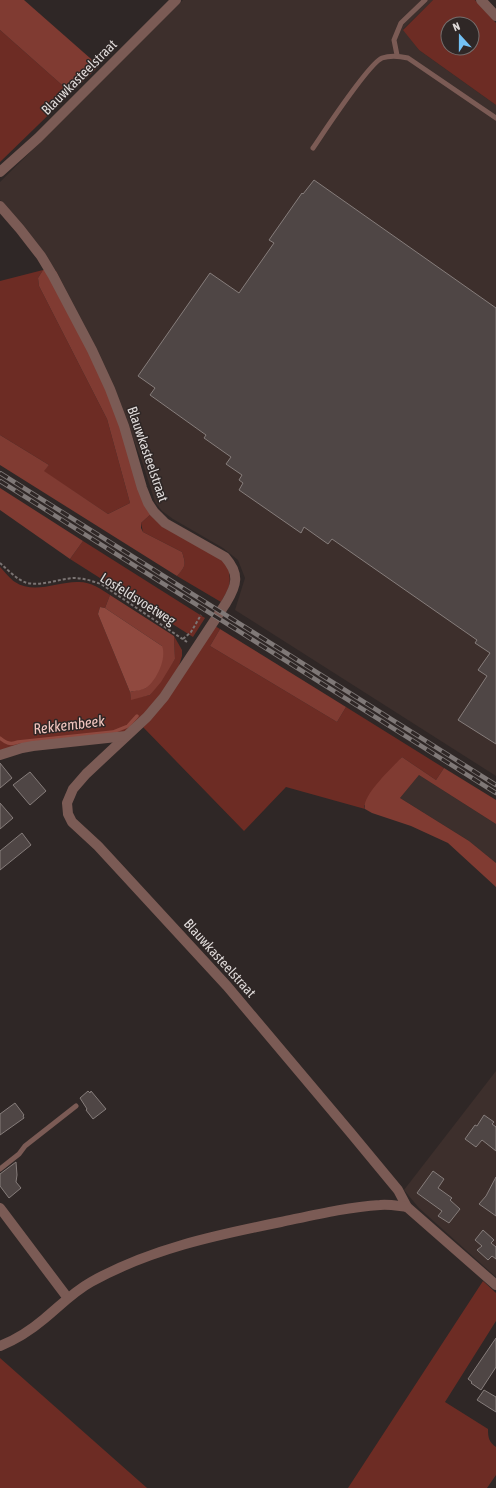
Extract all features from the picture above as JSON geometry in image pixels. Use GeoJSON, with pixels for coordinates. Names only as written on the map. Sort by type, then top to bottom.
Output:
{"type":"FeatureCollection","features":[{"type":"Feature","properties":{"kind":"street","name":"Blauwkasteelstraat"},"geometry":{"type":"LineString","coordinates":[[0,172],[38,138],[176,0]]}},
{"type":"Feature","properties":{"kind":"street"},"geometry":{"type":"LineString","coordinates":[[480,0],[496,16]]}},
{"type":"Feature","properties":{"kind":"street","name":"Blauwkasteelstraat"},"geometry":{"type":"LineString","coordinates":[[0,206],[41,256],[92,350],[113,396],[124,426],[142,488],[148,503],[154,512],[165,522],[224,557],[231,563],[236,577],[234,589],[164,697],[147,717],[86,774],[73,790],[67,803],[68,814],[72,822],[98,846],[133,883],[227,986],[398,1190],[407,1207],[496,1285]]}},
{"type":"Feature","properties":{"kind":"street"},"geometry":{"type":"LineString","coordinates":[[0,755],[33,746],[126,736]]}},
{"type":"Feature","properties":{"kind":"street"},"geometry":{"type":"LineString","coordinates":[[0,1346],[24,1334],[43,1320],[67,1297],[91,1282],[120,1267],[153,1254],[180,1245],[257,1226],[344,1210],[381,1205],[407,1207]]}},
{"type":"Feature","properties":{"kind":"street"},"geometry":{"type":"LineString","coordinates":[[0,1208],[67,1297]]}},
{"type":"Feature","properties":{"kind":"lane"},"geometry":{"type":"LineString","coordinates":[[396,55],[394,40],[401,23],[425,0]]}},
{"type":"Feature","properties":{"kind":"lane"},"geometry":{"type":"LineString","coordinates":[[313,148],[366,72],[380,59],[396,55],[408,58],[496,118]]}},
{"type":"Feature","properties":{"kind":"lane"},"geometry":{"type":"LineString","coordinates":[[0,1169],[25,1146],[76,1106]]}},
{"type":"Feature","properties":{"kind":"path","name":"Losfeldsvoetweg"},"geometry":{"type":"LineString","coordinates":[[0,563],[26,583],[42,583],[73,578],[86,579],[101,584],[197,648]]}},
{"type":"Feature","properties":{"kind":"path"},"geometry":{"type":"LineString","coordinates":[[183,639],[202,615]]}},
{"type":"Feature","properties":{"kind":"shaded area"},"geometry":{"type":"Polygon","coordinates":[[[0,0],[24,0],[99,66],[71,93],[0,30],[0,0]]]}},
{"type":"Feature","properties":{"kind":"shaded area"},"geometry":{"type":"Polygon","coordinates":[[[183,0],[433,0],[403,29],[419,50],[496,105],[496,776],[235,610],[245,578],[238,560],[223,548],[173,519],[162,511],[155,502],[143,464],[114,389],[56,271],[0,200],[0,182],[183,0]]]}},
{"type":"Feature","properties":{"kind":"shaded area"},"geometry":{"type":"Polygon","coordinates":[[[433,0],[475,0],[496,23],[496,105],[419,50],[403,30],[433,0]]]}},
{"type":"Feature","properties":{"kind":"shaded area"},"geometry":{"type":"Polygon","coordinates":[[[0,30],[71,93],[0,162],[0,30]]]}},
{"type":"Feature","properties":{"kind":"shaded area"},"geometry":{"type":"Polygon","coordinates":[[[43,270],[38,278],[39,286],[107,419],[130,503],[108,514],[43,471],[49,465],[0,435],[0,281],[43,270]]]}},
{"type":"Feature","properties":{"kind":"shaded area"},"geometry":{"type":"Polygon","coordinates":[[[43,270],[56,271],[114,389],[152,513],[141,523],[141,528],[143,532],[182,552],[184,565],[177,576],[0,465],[0,435],[49,465],[44,471],[108,514],[130,503],[107,419],[39,286],[38,278],[43,270]]]}},
{"type":"Feature","properties":{"kind":"shaded area"},"geometry":{"type":"Polygon","coordinates":[[[0,488],[83,541],[70,559],[0,510],[0,488]]]}},
{"type":"Feature","properties":{"kind":"shaded area"},"geometry":{"type":"Polygon","coordinates":[[[152,513],[228,565],[230,577],[229,585],[221,602],[177,576],[184,565],[182,552],[143,532],[141,523],[152,513]]]}},
{"type":"Feature","properties":{"kind":"shaded area"},"geometry":{"type":"Polygon","coordinates":[[[83,541],[205,618],[193,637],[70,559],[83,541]]]}},
{"type":"Feature","properties":{"kind":"shaded area"},"geometry":{"type":"Polygon","coordinates":[[[0,567],[13,581],[23,586],[39,587],[71,582],[83,582],[96,586],[110,595],[105,608],[100,607],[98,614],[130,692],[131,699],[150,695],[175,659],[174,636],[182,650],[182,656],[178,669],[155,704],[127,732],[0,750],[0,567]]]}},
{"type":"Feature","properties":{"kind":"shaded area"},"geometry":{"type":"Polygon","coordinates":[[[110,595],[174,636],[175,659],[161,682],[150,695],[131,700],[130,692],[146,688],[162,646],[105,608],[110,595]]]}},
{"type":"Feature","properties":{"kind":"shaded area"},"geometry":{"type":"Polygon","coordinates":[[[100,607],[105,608],[162,646],[163,656],[160,668],[154,680],[146,688],[130,692],[98,614],[100,607]]]}},
{"type":"Feature","properties":{"kind":"shaded area"},"geometry":{"type":"Polygon","coordinates":[[[215,626],[220,629],[210,646],[337,722],[346,707],[444,768],[436,780],[402,757],[364,806],[365,809],[286,787],[244,831],[142,726],[215,626]]]}},
{"type":"Feature","properties":{"kind":"shaded area"},"geometry":{"type":"Polygon","coordinates":[[[220,629],[346,707],[337,722],[210,646],[220,629]]]}},
{"type":"Feature","properties":{"kind":"shaded area"},"geometry":{"type":"Polygon","coordinates":[[[402,757],[436,780],[444,768],[496,800],[496,824],[419,775],[400,798],[469,841],[496,863],[496,887],[448,843],[411,826],[372,813],[365,809],[365,803],[373,789],[402,757]]]}},
{"type":"Feature","properties":{"kind":"shaded area"},"geometry":{"type":"Polygon","coordinates":[[[419,775],[496,824],[496,863],[469,841],[400,798],[419,775]]]}},
{"type":"Feature","properties":{"kind":"shaded area"},"geometry":{"type":"Polygon","coordinates":[[[496,1071],[496,1277],[419,1208],[404,1190],[496,1071]]]}},
{"type":"Feature","properties":{"kind":"shaded area"},"geometry":{"type":"Polygon","coordinates":[[[483,1281],[496,1293],[496,1321],[445,1402],[488,1429],[489,1440],[496,1447],[496,1475],[487,1488],[348,1488],[483,1281]]]}},
{"type":"Feature","properties":{"kind":"shaded area"},"geometry":{"type":"Polygon","coordinates":[[[0,1358],[147,1488],[0,1488],[0,1358]]]}},
{"type":"Feature","properties":{"kind":"building"},"geometry":{"type":"Polygon","coordinates":[[[314,180],[496,308],[496,744],[458,720],[487,676],[478,670],[490,653],[475,643],[477,640],[332,539],[328,544],[304,527],[301,533],[239,490],[243,483],[239,480],[242,475],[226,464],[231,457],[204,438],[206,435],[150,395],[155,388],[138,376],[210,273],[239,293],[274,243],[269,240],[302,193],[303,194],[314,180]]]}},
{"type":"Feature","properties":{"kind":"building"},"geometry":{"type":"Polygon","coordinates":[[[0,763],[12,778],[0,788],[0,763]]]}},
{"type":"Feature","properties":{"kind":"building"},"geometry":{"type":"Polygon","coordinates":[[[30,772],[46,791],[30,805],[13,785],[30,772]]]}},
{"type":"Feature","properties":{"kind":"building"},"geometry":{"type":"Polygon","coordinates":[[[0,803],[13,818],[0,829],[0,803]]]}},
{"type":"Feature","properties":{"kind":"building"},"geometry":{"type":"Polygon","coordinates":[[[22,833],[31,845],[0,870],[0,851],[22,833]]]}},
{"type":"Feature","properties":{"kind":"building"},"geometry":{"type":"Polygon","coordinates":[[[88,1091],[90,1093],[91,1091],[106,1109],[93,1119],[86,1110],[87,1109],[80,1098],[88,1091]]]}},
{"type":"Feature","properties":{"kind":"building"},"geometry":{"type":"Polygon","coordinates":[[[15,1103],[24,1115],[24,1118],[0,1135],[0,1114],[15,1103]]]}},
{"type":"Feature","properties":{"kind":"building"},"geometry":{"type":"Polygon","coordinates":[[[484,1115],[494,1122],[492,1124],[496,1127],[496,1151],[482,1140],[476,1147],[465,1139],[475,1125],[477,1126],[484,1115]]]}},
{"type":"Feature","properties":{"kind":"building"},"geometry":{"type":"Polygon","coordinates":[[[16,1162],[16,1182],[21,1188],[9,1198],[0,1186],[0,1174],[16,1162]]]}},
{"type":"Feature","properties":{"kind":"building"},"geometry":{"type":"Polygon","coordinates":[[[433,1171],[444,1179],[438,1188],[452,1198],[450,1200],[460,1209],[449,1223],[438,1216],[442,1211],[417,1193],[433,1171]]]}},
{"type":"Feature","properties":{"kind":"building"},"geometry":{"type":"Polygon","coordinates":[[[496,1177],[496,1216],[479,1204],[486,1196],[496,1177]]]}},
{"type":"Feature","properties":{"kind":"building"},"geometry":{"type":"Polygon","coordinates":[[[483,1230],[494,1240],[491,1243],[496,1247],[496,1259],[492,1256],[488,1260],[477,1250],[482,1246],[475,1240],[483,1230]]]}},
{"type":"Feature","properties":{"kind":"building"},"geometry":{"type":"Polygon","coordinates":[[[496,1338],[496,1367],[481,1390],[468,1379],[496,1338]]]}},
{"type":"Feature","properties":{"kind":"building"},"geometry":{"type":"Polygon","coordinates":[[[484,1390],[496,1397],[496,1412],[477,1400],[484,1390]]]}},
{"type":"Feature","properties":{"kind":"waterway","name":"Rekkembeek"},"geometry":{"type":"LineString","coordinates":[[0,738],[6,742],[13,743],[113,732],[128,726],[137,716]]}},
{"type":"Feature","properties":{"kind":"railway"},"geometry":{"type":"LineString","coordinates":[[0,473],[496,785]]}},
{"type":"Feature","properties":{"kind":"railway"},"geometry":{"type":"LineString","coordinates":[[0,481],[496,793]]}}]}
